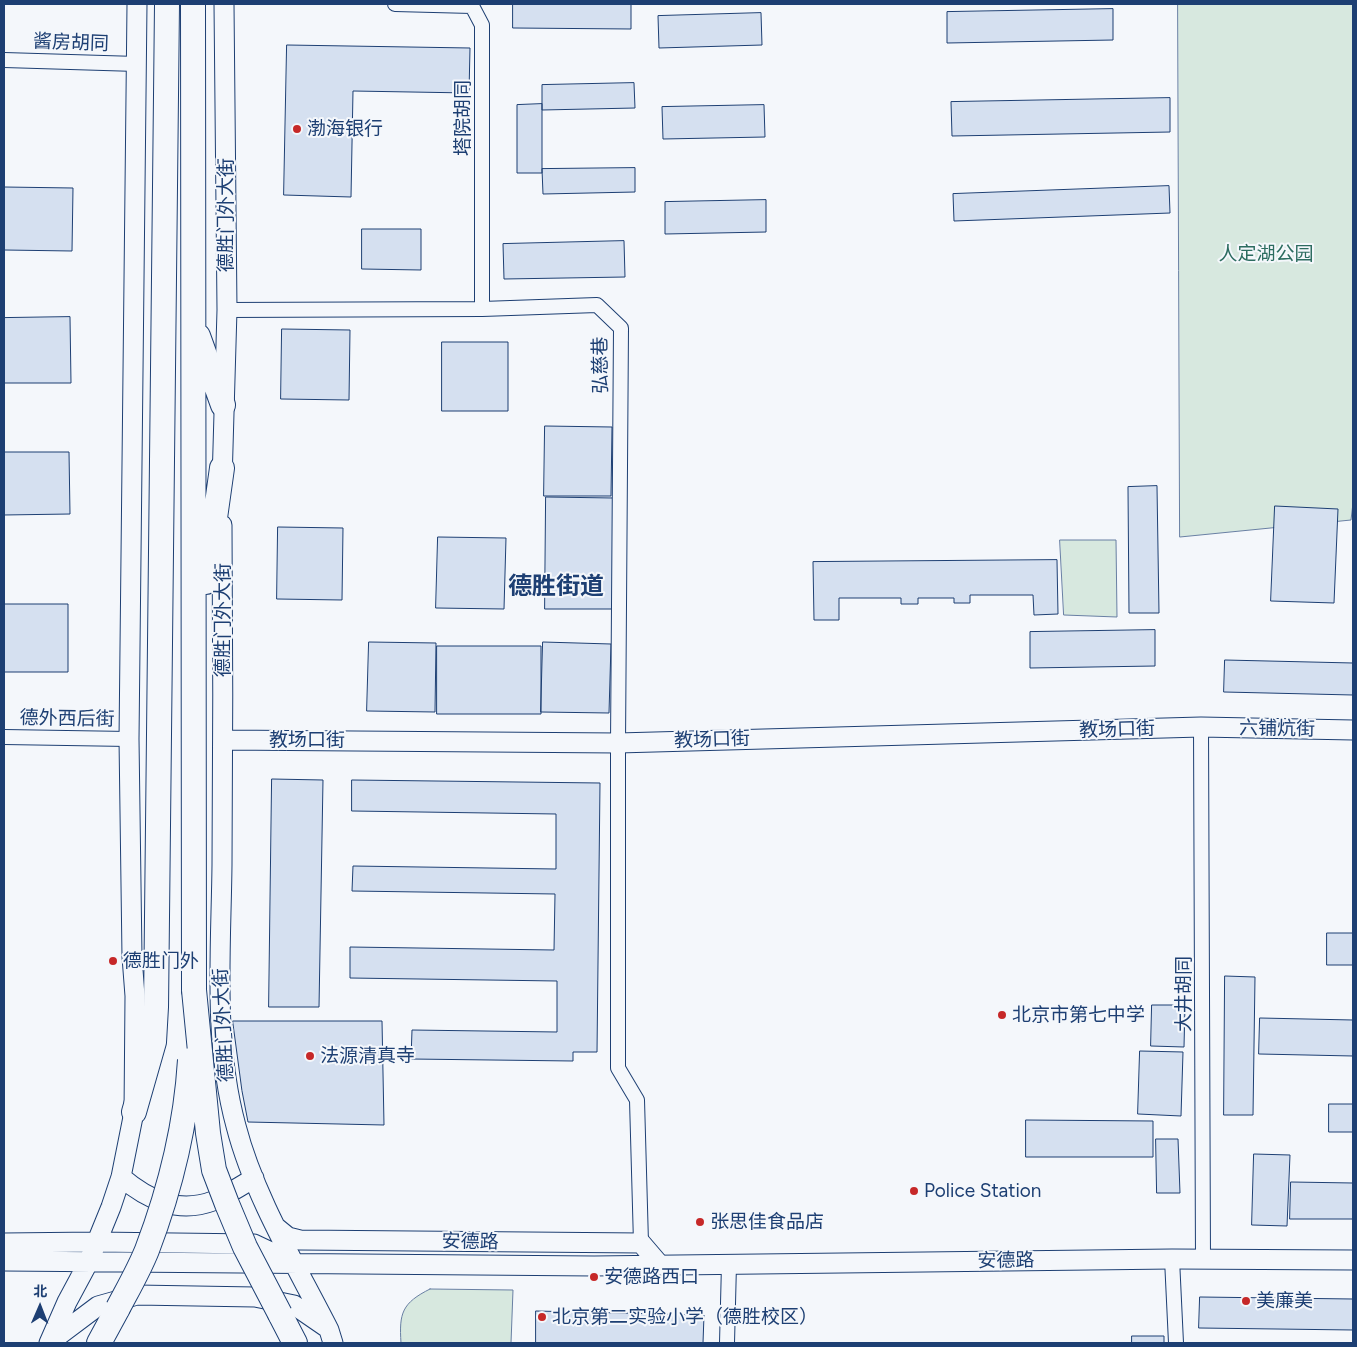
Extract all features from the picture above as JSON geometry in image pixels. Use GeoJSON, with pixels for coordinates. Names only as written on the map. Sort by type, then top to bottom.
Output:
{"type":"FeatureCollection","features":[{"type":"Feature","properties":{"kind":"highway"},"geometry":{"type":"LineString","coordinates":[[134,1112],[154,1042],[156,1007],[166,4]]}},
{"type":"Feature","properties":{"kind":"highway","name":"德胜门外大街"},"geometry":{"type":"LineString","coordinates":[[193,4],[194,990]]}},
{"type":"Feature","properties":{"kind":"highway"},"geometry":{"type":"LineString","coordinates":[[192,318],[223,405]]}},
{"type":"Feature","properties":{"kind":"highway"},"geometry":{"type":"LineString","coordinates":[[195,661],[222,468]]}},
{"type":"Feature","properties":{"kind":"highway"},"geometry":{"type":"LineString","coordinates":[[99,1343],[146,1251],[167,1192],[182,1129],[188,1080],[194,990]]}},
{"type":"Feature","properties":{"kind":"highway"},"geometry":{"type":"LineString","coordinates":[[194,990],[208,1133],[214,1170],[246,1247],[295,1343]]}},
{"type":"Feature","properties":{"kind":"street"},"geometry":{"type":"LineString","coordinates":[[50,1343],[67,1302],[89,1261],[121,1177],[134,1112],[135,996],[132,957],[129,739],[137,4]]}},
{"type":"Feature","properties":{"kind":"street","name":"德胜门外大街"},"geometry":{"type":"LineString","coordinates":[[224,4],[227,310],[222,468],[223,740],[220,1005],[225,1074],[236,1128],[254,1178],[276,1227],[331,1336]]}},
{"type":"Feature","properties":{"kind":"street","name":"塔院胡同"},"geometry":{"type":"LineString","coordinates":[[395,4],[472,6],[482,25],[482,309]]}},
{"type":"Feature","properties":{"kind":"street","name":"酱房胡同"},"geometry":{"type":"LineString","coordinates":[[4,60],[137,64]]}},
{"type":"Feature","properties":{"kind":"street","name":"弘慈巷"},"geometry":{"type":"LineString","coordinates":[[227,310],[482,309],[597,306],[621,328],[618,1068],[637,1100],[641,1243]]}},
{"type":"Feature","properties":{"kind":"street","name":"教场口街"},"geometry":{"type":"LineString","coordinates":[[223,740],[618,743],[1201,727]]}},
{"type":"Feature","properties":{"kind":"street","name":"六铺炕街"},"geometry":{"type":"LineString","coordinates":[[1201,727],[1353,730]]}},
{"type":"Feature","properties":{"kind":"street","name":"大井胡同"},"geometry":{"type":"LineString","coordinates":[[1201,727],[1204,1260]]}},
{"type":"Feature","properties":{"kind":"street","name":"德外西后街"},"geometry":{"type":"LineString","coordinates":[[4,737],[129,739]]}},
{"type":"Feature","properties":{"kind":"street"},"geometry":{"type":"LineString","coordinates":[[121,1177],[136,1190],[157,1201],[174,1205],[198,1206],[215,1200],[254,1178]]}},
{"type":"Feature","properties":{"kind":"street","name":"安德路"},"geometry":{"type":"LineString","coordinates":[[276,1227],[288,1237],[300,1240],[641,1243]]}},
{"type":"Feature","properties":{"kind":"street"},"geometry":{"type":"LineString","coordinates":[[4,1243],[254,1244],[296,1264]]}},
{"type":"Feature","properties":{"kind":"street"},"geometry":{"type":"LineString","coordinates":[[641,1243],[659,1264]]}},
{"type":"Feature","properties":{"kind":"street"},"geometry":{"type":"LineString","coordinates":[[1172,1259],[1176,1343]]}},
{"type":"Feature","properties":{"kind":"street","name":"安德路"},"geometry":{"type":"LineString","coordinates":[[4,1261],[584,1266],[1172,1259],[1353,1260]]}},
{"type":"Feature","properties":{"kind":"street"},"geometry":{"type":"LineString","coordinates":[[727,1343],[729,1264]]}},
{"type":"Feature","properties":{"kind":"street"},"geometry":{"type":"LineString","coordinates":[[50,1343],[98,1306],[137,1295],[255,1296],[294,1305],[331,1336]]}},
{"type":"Feature","properties":{"kind":"green space","name":"人定湖公园"},"geometry":{"type":"Polygon","coordinates":[[[1178,4],[1353,4],[1353,503],[1351,520],[1180,537],[1178,4]]]}},
{"type":"Feature","properties":{"kind":"green space"},"geometry":{"type":"Polygon","coordinates":[[[1060,540],[1116,540],[1117,617],[1064,615],[1060,540]]]}},
{"type":"Feature","properties":{"kind":"green space"},"geometry":{"type":"Polygon","coordinates":[[[430,1289],[513,1290],[511,1343],[401,1343],[401,1324],[404,1310],[413,1299],[430,1289]]]}},
{"type":"Feature","properties":{"kind":"building"},"geometry":{"type":"Polygon","coordinates":[[[513,4],[631,4],[631,29],[513,28],[513,4]]]}},
{"type":"Feature","properties":{"kind":"building"},"geometry":{"type":"Polygon","coordinates":[[[1113,9],[1113,40],[947,43],[947,12],[1113,9]]]}},
{"type":"Feature","properties":{"kind":"building"},"geometry":{"type":"Polygon","coordinates":[[[761,13],[762,45],[659,48],[658,16],[761,13]]]}},
{"type":"Feature","properties":{"kind":"building"},"geometry":{"type":"Polygon","coordinates":[[[287,45],[470,48],[469,93],[353,91],[351,197],[284,195],[287,45]]]}},
{"type":"Feature","properties":{"kind":"building"},"geometry":{"type":"Polygon","coordinates":[[[634,83],[635,108],[542,110],[542,85],[634,83]]]}},
{"type":"Feature","properties":{"kind":"building"},"geometry":{"type":"Polygon","coordinates":[[[1170,98],[1170,132],[952,136],[951,102],[1170,98]]]}},
{"type":"Feature","properties":{"kind":"building"},"geometry":{"type":"Polygon","coordinates":[[[542,104],[542,173],[517,173],[517,105],[542,104]]]}},
{"type":"Feature","properties":{"kind":"building"},"geometry":{"type":"Polygon","coordinates":[[[764,105],[765,137],[663,139],[662,107],[764,105]]]}},
{"type":"Feature","properties":{"kind":"building"},"geometry":{"type":"Polygon","coordinates":[[[635,168],[635,192],[543,194],[542,169],[635,168]]]}},
{"type":"Feature","properties":{"kind":"building"},"geometry":{"type":"Polygon","coordinates":[[[1169,186],[1170,213],[954,221],[953,194],[1169,186]]]}},
{"type":"Feature","properties":{"kind":"building"},"geometry":{"type":"Polygon","coordinates":[[[4,187],[73,188],[72,251],[4,250],[4,187]]]}},
{"type":"Feature","properties":{"kind":"building"},"geometry":{"type":"Polygon","coordinates":[[[766,200],[766,232],[665,234],[665,202],[766,200]]]}},
{"type":"Feature","properties":{"kind":"building"},"geometry":{"type":"Polygon","coordinates":[[[362,229],[421,229],[421,270],[362,269],[362,229]]]}},
{"type":"Feature","properties":{"kind":"building"},"geometry":{"type":"Polygon","coordinates":[[[624,241],[625,277],[504,279],[503,244],[624,241]]]}},
{"type":"Feature","properties":{"kind":"building"},"geometry":{"type":"Polygon","coordinates":[[[70,317],[71,383],[4,383],[4,318],[70,317]]]}},
{"type":"Feature","properties":{"kind":"building"},"geometry":{"type":"Polygon","coordinates":[[[282,329],[350,330],[349,400],[281,399],[282,329]]]}},
{"type":"Feature","properties":{"kind":"building"},"geometry":{"type":"Polygon","coordinates":[[[442,342],[508,342],[508,411],[442,411],[442,342]]]}},
{"type":"Feature","properties":{"kind":"building"},"geometry":{"type":"Polygon","coordinates":[[[545,426],[612,427],[611,496],[544,496],[545,426]]]}},
{"type":"Feature","properties":{"kind":"building"},"geometry":{"type":"Polygon","coordinates":[[[4,452],[69,452],[70,514],[4,515],[4,452]]]}},
{"type":"Feature","properties":{"kind":"building"},"geometry":{"type":"Polygon","coordinates":[[[1157,486],[1159,613],[1129,613],[1128,487],[1157,486]]]}},
{"type":"Feature","properties":{"kind":"building"},"geometry":{"type":"Polygon","coordinates":[[[546,497],[614,498],[613,609],[545,609],[546,497]]]}},
{"type":"Feature","properties":{"kind":"building"},"geometry":{"type":"Polygon","coordinates":[[[1275,506],[1338,509],[1334,603],[1271,601],[1275,506]]]}},
{"type":"Feature","properties":{"kind":"building"},"geometry":{"type":"Polygon","coordinates":[[[278,527],[343,528],[342,600],[277,599],[278,527]]]}},
{"type":"Feature","properties":{"kind":"building"},"geometry":{"type":"Polygon","coordinates":[[[438,537],[506,538],[504,609],[436,608],[438,537]]]}},
{"type":"Feature","properties":{"kind":"building"},"geometry":{"type":"Polygon","coordinates":[[[1057,560],[1058,614],[1034,615],[1033,595],[970,595],[970,603],[954,603],[954,598],[918,598],[918,604],[901,604],[901,598],[839,598],[839,620],[814,620],[813,562],[1057,560]]]}},
{"type":"Feature","properties":{"kind":"building"},"geometry":{"type":"Polygon","coordinates":[[[4,604],[68,604],[68,672],[4,672],[4,604]]]}},
{"type":"Feature","properties":{"kind":"building"},"geometry":{"type":"Polygon","coordinates":[[[1155,630],[1155,666],[1030,668],[1030,632],[1155,630]]]}},
{"type":"Feature","properties":{"kind":"building"},"geometry":{"type":"Polygon","coordinates":[[[369,642],[436,643],[435,712],[367,711],[369,642]]]}},
{"type":"Feature","properties":{"kind":"building"},"geometry":{"type":"Polygon","coordinates":[[[543,642],[611,644],[609,713],[541,712],[543,642]]]}},
{"type":"Feature","properties":{"kind":"building"},"geometry":{"type":"Polygon","coordinates":[[[437,646],[541,646],[541,714],[437,714],[437,646]]]}},
{"type":"Feature","properties":{"kind":"building"},"geometry":{"type":"Polygon","coordinates":[[[1225,660],[1353,663],[1353,695],[1224,692],[1225,660]]]}},
{"type":"Feature","properties":{"kind":"building"},"geometry":{"type":"Polygon","coordinates":[[[272,779],[323,780],[319,1007],[269,1007],[272,779]]]}},
{"type":"Feature","properties":{"kind":"building"},"geometry":{"type":"Polygon","coordinates":[[[352,780],[600,783],[597,1052],[573,1052],[573,1061],[411,1059],[412,1030],[557,1032],[557,981],[350,978],[350,947],[554,950],[555,894],[352,891],[353,866],[556,869],[556,814],[352,811],[352,780]]]}},
{"type":"Feature","properties":{"kind":"building"},"geometry":{"type":"Polygon","coordinates":[[[1327,933],[1353,933],[1353,965],[1327,965],[1327,933]]]}},
{"type":"Feature","properties":{"kind":"building"},"geometry":{"type":"Polygon","coordinates":[[[1225,976],[1255,977],[1253,1115],[1224,1115],[1225,976]]]}},
{"type":"Feature","properties":{"kind":"building"},"geometry":{"type":"Polygon","coordinates":[[[1152,1005],[1185,1005],[1184,1047],[1151,1046],[1152,1005]]]}},
{"type":"Feature","properties":{"kind":"building"},"geometry":{"type":"Polygon","coordinates":[[[1260,1018],[1353,1020],[1353,1056],[1259,1054],[1260,1018]]]}},
{"type":"Feature","properties":{"kind":"building","name":"法源清真寺"},"geometry":{"type":"Polygon","coordinates":[[[233,1021],[382,1021],[384,1125],[248,1122],[233,1021]]]}},
{"type":"Feature","properties":{"kind":"building"},"geometry":{"type":"Polygon","coordinates":[[[1140,1051],[1183,1052],[1181,1116],[1138,1114],[1140,1051]]]}},
{"type":"Feature","properties":{"kind":"building"},"geometry":{"type":"Polygon","coordinates":[[[1329,1104],[1353,1104],[1353,1132],[1329,1132],[1329,1104]]]}},
{"type":"Feature","properties":{"kind":"building"},"geometry":{"type":"Polygon","coordinates":[[[1026,1120],[1153,1121],[1153,1157],[1026,1157],[1026,1120]]]}},
{"type":"Feature","properties":{"kind":"building"},"geometry":{"type":"Polygon","coordinates":[[[1156,1139],[1178,1139],[1180,1193],[1157,1193],[1156,1139]]]}},
{"type":"Feature","properties":{"kind":"building"},"geometry":{"type":"Polygon","coordinates":[[[1254,1154],[1290,1155],[1287,1226],[1252,1225],[1254,1154]]]}},
{"type":"Feature","properties":{"kind":"building"},"geometry":{"type":"Polygon","coordinates":[[[1291,1182],[1353,1183],[1353,1219],[1290,1219],[1291,1182]]]}},
{"type":"Feature","properties":{"kind":"building"},"geometry":{"type":"Polygon","coordinates":[[[1200,1297],[1353,1299],[1353,1330],[1199,1328],[1200,1297]]]}},
{"type":"Feature","properties":{"kind":"building"},"geometry":{"type":"Polygon","coordinates":[[[536,1311],[704,1315],[703,1343],[536,1343],[536,1311]]]}},
{"type":"Feature","properties":{"kind":"building"},"geometry":{"type":"Polygon","coordinates":[[[1132,1336],[1164,1336],[1164,1343],[1132,1343],[1132,1336]]]}},
{"type":"Feature","properties":{"kind":"place","name":"渤海银行"},"geometry":{"type":"Point","coordinates":[297,129]}},
{"type":"Feature","properties":{"kind":"place","name":"德胜门外"},"geometry":{"type":"Point","coordinates":[113,961]}},
{"type":"Feature","properties":{"kind":"place","name":"北京市第七中学"},"geometry":{"type":"Point","coordinates":[1002,1015]}},
{"type":"Feature","properties":{"kind":"place","name":"法源清真寺"},"geometry":{"type":"Point","coordinates":[310,1056]}},
{"type":"Feature","properties":{"kind":"place","name":"Police Station"},"geometry":{"type":"Point","coordinates":[914,1191]}},
{"type":"Feature","properties":{"kind":"place","name":"张思佳食品店"},"geometry":{"type":"Point","coordinates":[700,1222]}},
{"type":"Feature","properties":{"kind":"place","name":"安德路西口"},"geometry":{"type":"Point","coordinates":[594,1277]}},
{"type":"Feature","properties":{"kind":"place","name":"美廉美"},"geometry":{"type":"Point","coordinates":[1246,1301]}},
{"type":"Feature","properties":{"kind":"place","name":"北京第二实验小学（德胜校区）"},"geometry":{"type":"Point","coordinates":[542,1317]}},
{"type":"Feature","properties":{"kind":"district","name":"德胜街道"},"geometry":{"type":"Point","coordinates":[556,587]}}]}
